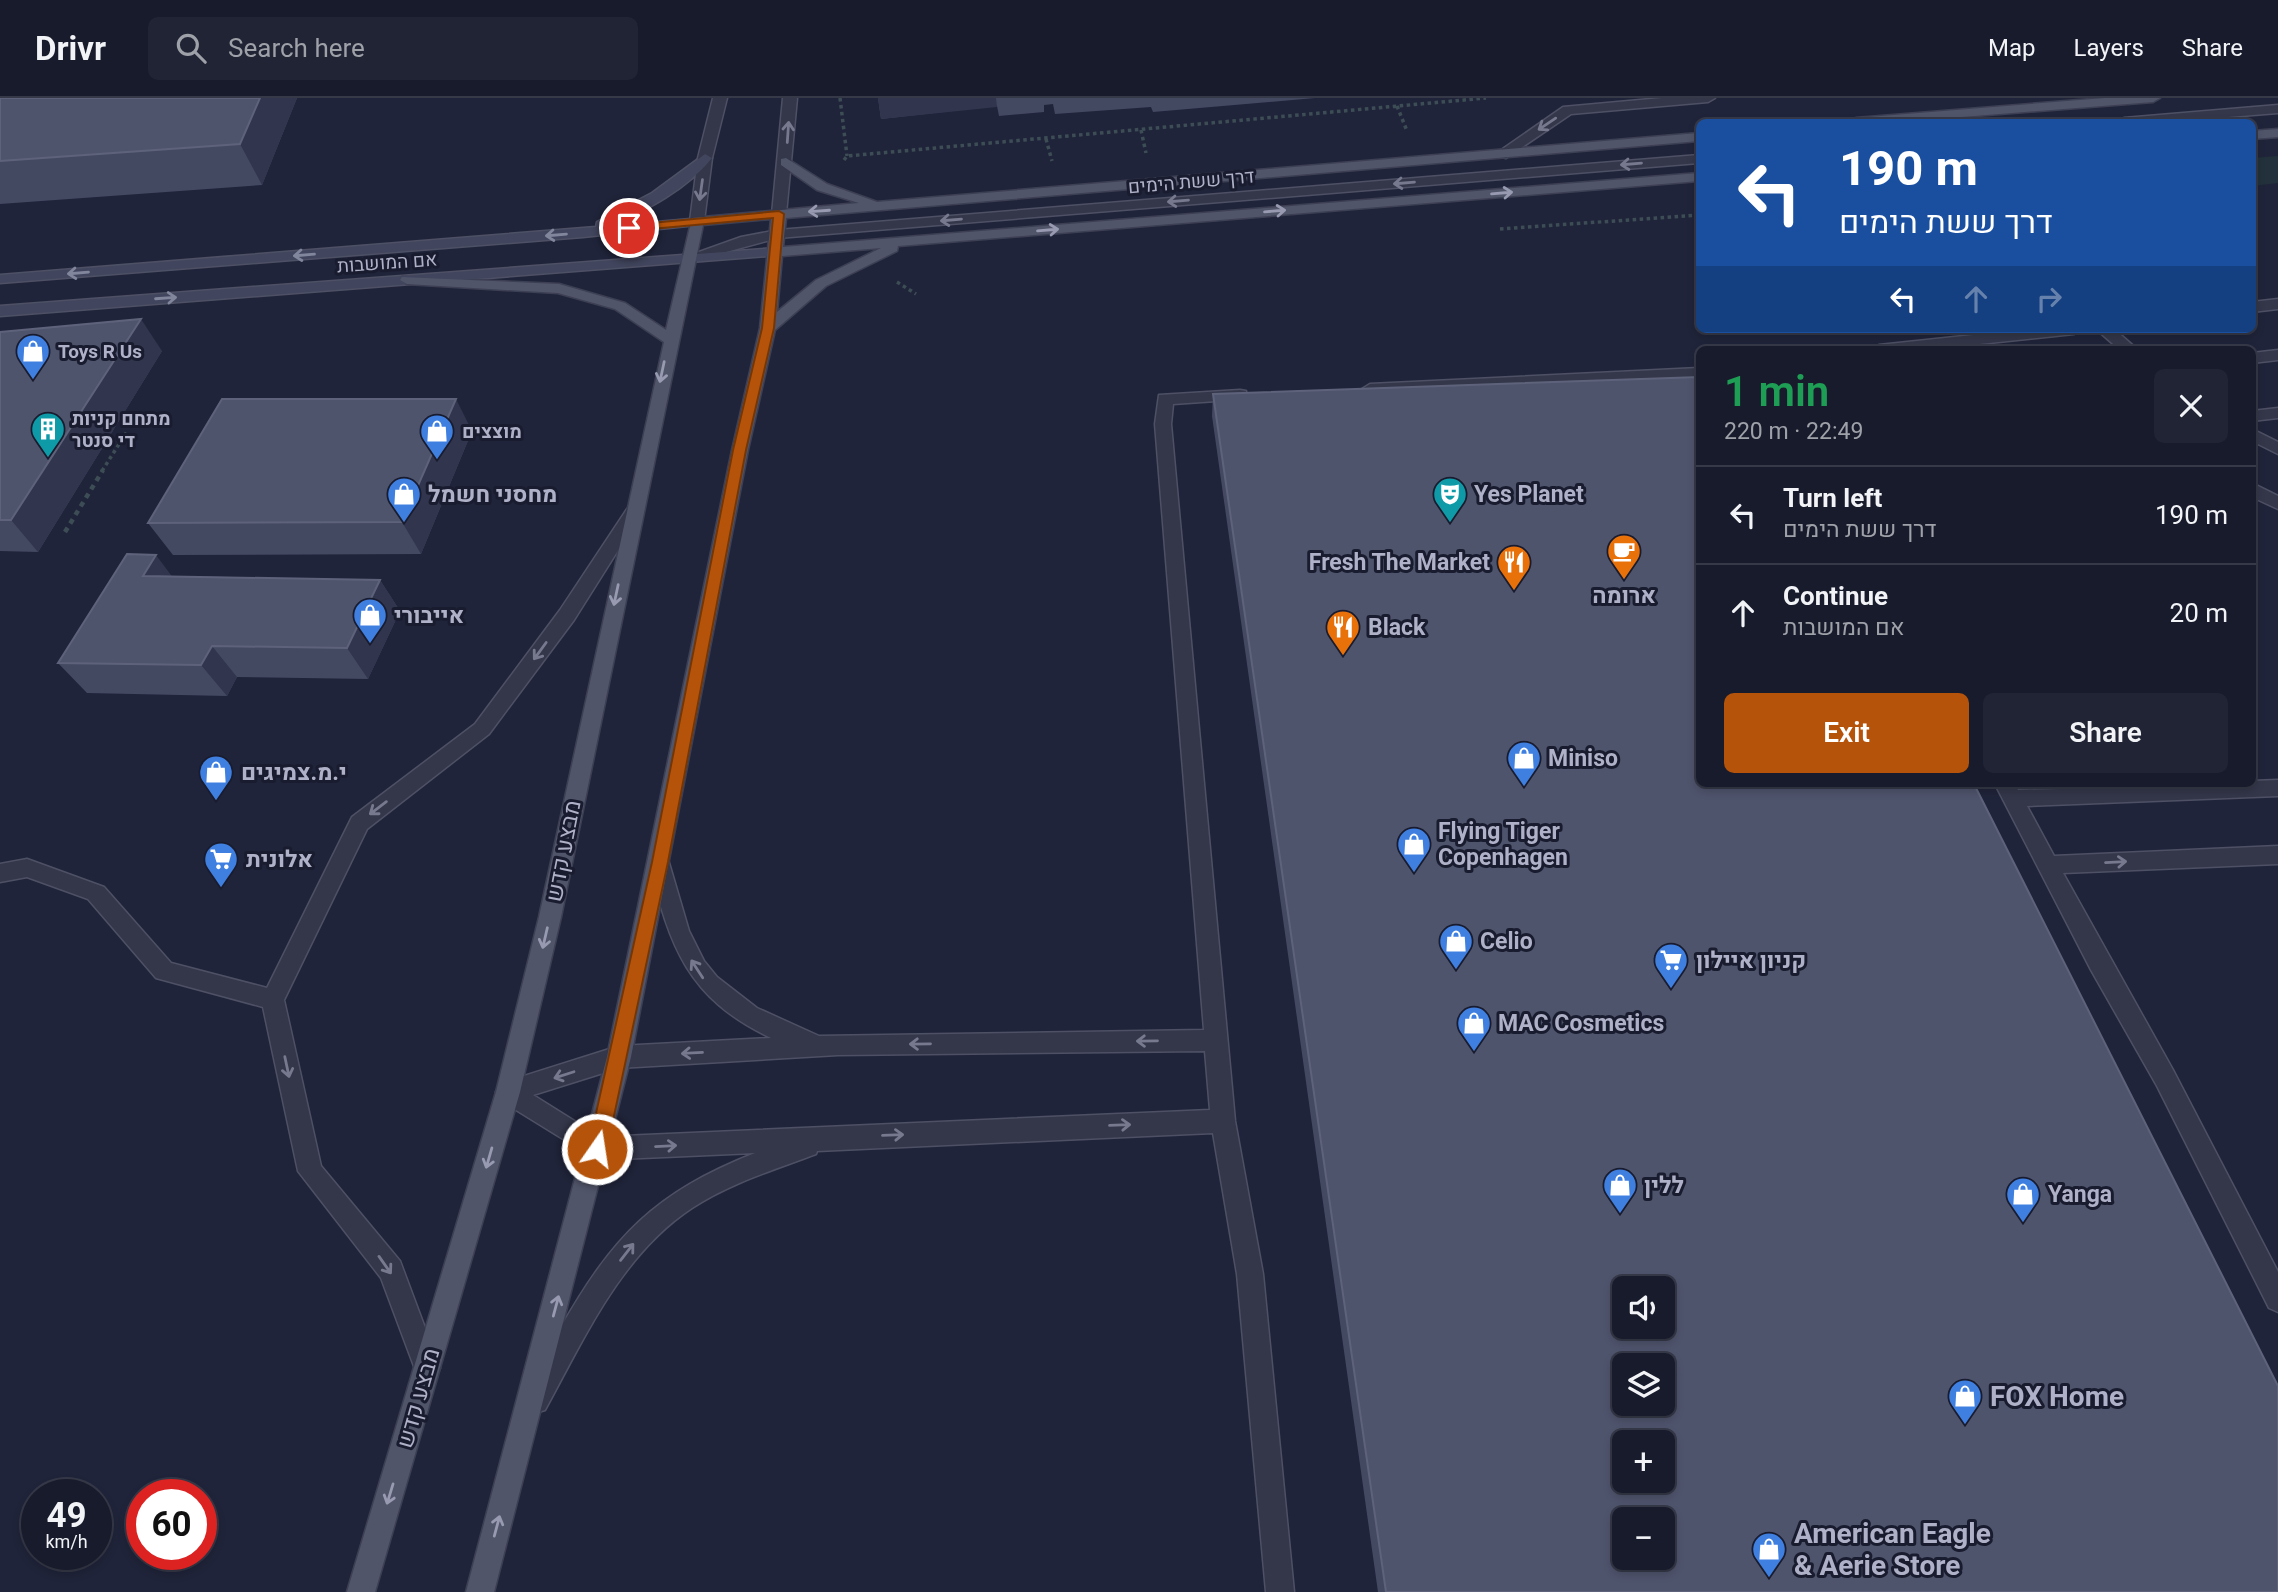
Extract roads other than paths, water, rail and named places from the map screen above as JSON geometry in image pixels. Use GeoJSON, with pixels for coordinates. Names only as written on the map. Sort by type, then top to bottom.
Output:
{"type":"FeatureCollection","features":[{"type":"Feature","properties":{"kind":"main road"},"geometry":{"type":"LineString","coordinates":[[1914,119],[2153,98]]}},
{"type":"Feature","properties":{"kind":"main road"},"geometry":{"type":"LineString","coordinates":[[2256,135],[2278,133]]}},
{"type":"Feature","properties":{"kind":"main road","name":"דרך ששת הימים"},"geometry":{"type":"LineString","coordinates":[[696,220],[1696,137]]}},
{"type":"Feature","properties":{"kind":"main road"},"geometry":{"type":"LineString","coordinates":[[583,233],[648,205],[678,184],[705,158]]}},
{"type":"Feature","properties":{"kind":"main road"},"geometry":{"type":"LineString","coordinates":[[786,162],[822,187],[886,206]]}},
{"type":"Feature","properties":{"kind":"main road","name":"דרך ששת הימים"},"geometry":{"type":"LineString","coordinates":[[776,253],[1696,177]]}},
{"type":"Feature","properties":{"kind":"main road"},"geometry":{"type":"LineString","coordinates":[[480,1592],[619,1057],[740,450],[768,328],[779,214]]}},
{"type":"Feature","properties":{"kind":"main road","name":"אם המושבות"},"geometry":{"type":"LineString","coordinates":[[0,279],[583,233],[696,220]]}},
{"type":"Feature","properties":{"kind":"main road","name":"מבצע קדש"},"geometry":{"type":"LineString","coordinates":[[361,1592],[508,1092],[550,917],[696,220]]}},
{"type":"Feature","properties":{"kind":"main road"},"geometry":{"type":"LineString","coordinates":[[768,328],[821,283],[907,241]]}},
{"type":"Feature","properties":{"kind":"main road","name":"אם המושבות"},"geometry":{"type":"LineString","coordinates":[[0,311],[776,253]]}},
{"type":"Feature","properties":{"kind":"main road"},"geometry":{"type":"LineString","coordinates":[[407,279],[559,289],[620,306],[669,339]]}},
{"type":"Feature","properties":{"kind":"street","name":"מבצע קדש"},"geometry":{"type":"LineString","coordinates":[[696,220],[705,158],[720,98]]}},
{"type":"Feature","properties":{"kind":"street"},"geometry":{"type":"LineString","coordinates":[[779,214],[790,98]]}},
{"type":"Feature","properties":{"kind":"street"},"geometry":{"type":"LineString","coordinates":[[1501,155],[1569,110],[1708,98]]}},
{"type":"Feature","properties":{"kind":"street"},"geometry":{"type":"LineString","coordinates":[[2160,119],[2278,109]]}},
{"type":"Feature","properties":{"kind":"street","name":"דרך ששת הימים"},"geometry":{"type":"LineString","coordinates":[[689,258],[733,243],[778,234],[1696,159]]}},
{"type":"Feature","properties":{"kind":"street"},"geometry":{"type":"LineString","coordinates":[[2256,307],[2278,304]]}},
{"type":"Feature","properties":{"kind":"street"},"geometry":{"type":"LineString","coordinates":[[1913,346],[2024,333]]}},
{"type":"Feature","properties":{"kind":"street"},"geometry":{"type":"LineString","coordinates":[[2033,333],[2048,346]]}},
{"type":"Feature","properties":{"kind":"street"},"geometry":{"type":"LineString","coordinates":[[2109,333],[2125,346]]}},
{"type":"Feature","properties":{"kind":"street"},"geometry":{"type":"LineString","coordinates":[[2256,358],[2278,355]]}},
{"type":"Feature","properties":{"kind":"street"},"geometry":{"type":"LineString","coordinates":[[1353,390],[1696,373]]}},
{"type":"Feature","properties":{"kind":"street"},"geometry":{"type":"LineString","coordinates":[[1256,394],[1165,398],[1165,448],[1223,1121],[1250,1274],[1280,1592]]}},
{"type":"Feature","properties":{"kind":"street"},"geometry":{"type":"LineString","coordinates":[[2256,416],[2278,413]]}},
{"type":"Feature","properties":{"kind":"street"},"geometry":{"type":"LineString","coordinates":[[2256,436],[2278,449]]}},
{"type":"Feature","properties":{"kind":"street"},"geometry":{"type":"LineString","coordinates":[[2256,490],[2278,503]]}},
{"type":"Feature","properties":{"kind":"street"},"geometry":{"type":"LineString","coordinates":[[427,1368],[391,1270],[310,1171],[273,1000],[359,823],[482,729],[567,615],[633,513]]}},
{"type":"Feature","properties":{"kind":"street"},"geometry":{"type":"LineString","coordinates":[[2278,788],[2008,791],[2165,1077],[2278,1299]]}},
{"type":"Feature","properties":{"kind":"street"},"geometry":{"type":"LineString","coordinates":[[2048,865],[2278,855]]}},
{"type":"Feature","properties":{"kind":"street"},"geometry":{"type":"LineString","coordinates":[[660,862],[678,935],[699,975],[734,1006],[784,1036],[838,1045]]}},
{"type":"Feature","properties":{"kind":"street"},"geometry":{"type":"LineString","coordinates":[[0,873],[27,868],[96,893],[164,971],[273,1000]]}},
{"type":"Feature","properties":{"kind":"street"},"geometry":{"type":"LineString","coordinates":[[508,1092],[619,1057],[838,1045],[1215,1040]]}},
{"type":"Feature","properties":{"kind":"street"},"geometry":{"type":"LineString","coordinates":[[508,1092],[597,1149],[1223,1121]]}},
{"type":"Feature","properties":{"kind":"street"},"geometry":{"type":"LineString","coordinates":[[527,1415],[599,1289],[636,1240],[682,1200],[740,1169],[833,1137]]}},
{"type":"Feature","properties":{"kind":"place","name":"Toys R Us"},"geometry":{"type":"Point","coordinates":[33,381]}},
{"type":"Feature","properties":{"kind":"place","name":"מתחם קניות די סנטר"},"geometry":{"type":"Point","coordinates":[48,459]}},
{"type":"Feature","properties":{"kind":"place","name":"מוצצים"},"geometry":{"type":"Point","coordinates":[437,461]}},
{"type":"Feature","properties":{"kind":"place","name":"מחסני חשמל"},"geometry":{"type":"Point","coordinates":[404,524]}},
{"type":"Feature","properties":{"kind":"place","name":"Yes Planet"},"geometry":{"type":"Point","coordinates":[1450,524]}},
{"type":"Feature","properties":{"kind":"place","name":"ארומה"},"geometry":{"type":"Point","coordinates":[1624,581]}},
{"type":"Feature","properties":{"kind":"place","name":"Fresh The Market"},"geometry":{"type":"Point","coordinates":[1514,592]}},
{"type":"Feature","properties":{"kind":"place","name":"אייבורי"},"geometry":{"type":"Point","coordinates":[370,645]}},
{"type":"Feature","properties":{"kind":"place","name":"Black"},"geometry":{"type":"Point","coordinates":[1343,657]}},
{"type":"Feature","properties":{"kind":"place","name":"Miniso"},"geometry":{"type":"Point","coordinates":[1524,788]}},
{"type":"Feature","properties":{"kind":"place","name":"י.מ.צמיגים"},"geometry":{"type":"Point","coordinates":[216,802]}},
{"type":"Feature","properties":{"kind":"place","name":"Flying Tiger Copenhagen"},"geometry":{"type":"Point","coordinates":[1414,874]}},
{"type":"Feature","properties":{"kind":"place","name":"אלונית"},"geometry":{"type":"Point","coordinates":[221,889]}},
{"type":"Feature","properties":{"kind":"place","name":"Celio"},"geometry":{"type":"Point","coordinates":[1456,971]}},
{"type":"Feature","properties":{"kind":"place","name":"קניון איילון"},"geometry":{"type":"Point","coordinates":[1671,990]}},
{"type":"Feature","properties":{"kind":"place","name":"MAC Cosmetics"},"geometry":{"type":"Point","coordinates":[1474,1053]}},
{"type":"Feature","properties":{"kind":"place","name":"ללין"},"geometry":{"type":"Point","coordinates":[1620,1215]}},
{"type":"Feature","properties":{"kind":"place","name":"Yanga"},"geometry":{"type":"Point","coordinates":[2023,1224]}},
{"type":"Feature","properties":{"kind":"place","name":"FOX Home"},"geometry":{"type":"Point","coordinates":[1965,1426]}},
{"type":"Feature","properties":{"kind":"place","name":"American Eagle & Aerie Store"},"geometry":{"type":"Point","coordinates":[1769,1579]}}]}
